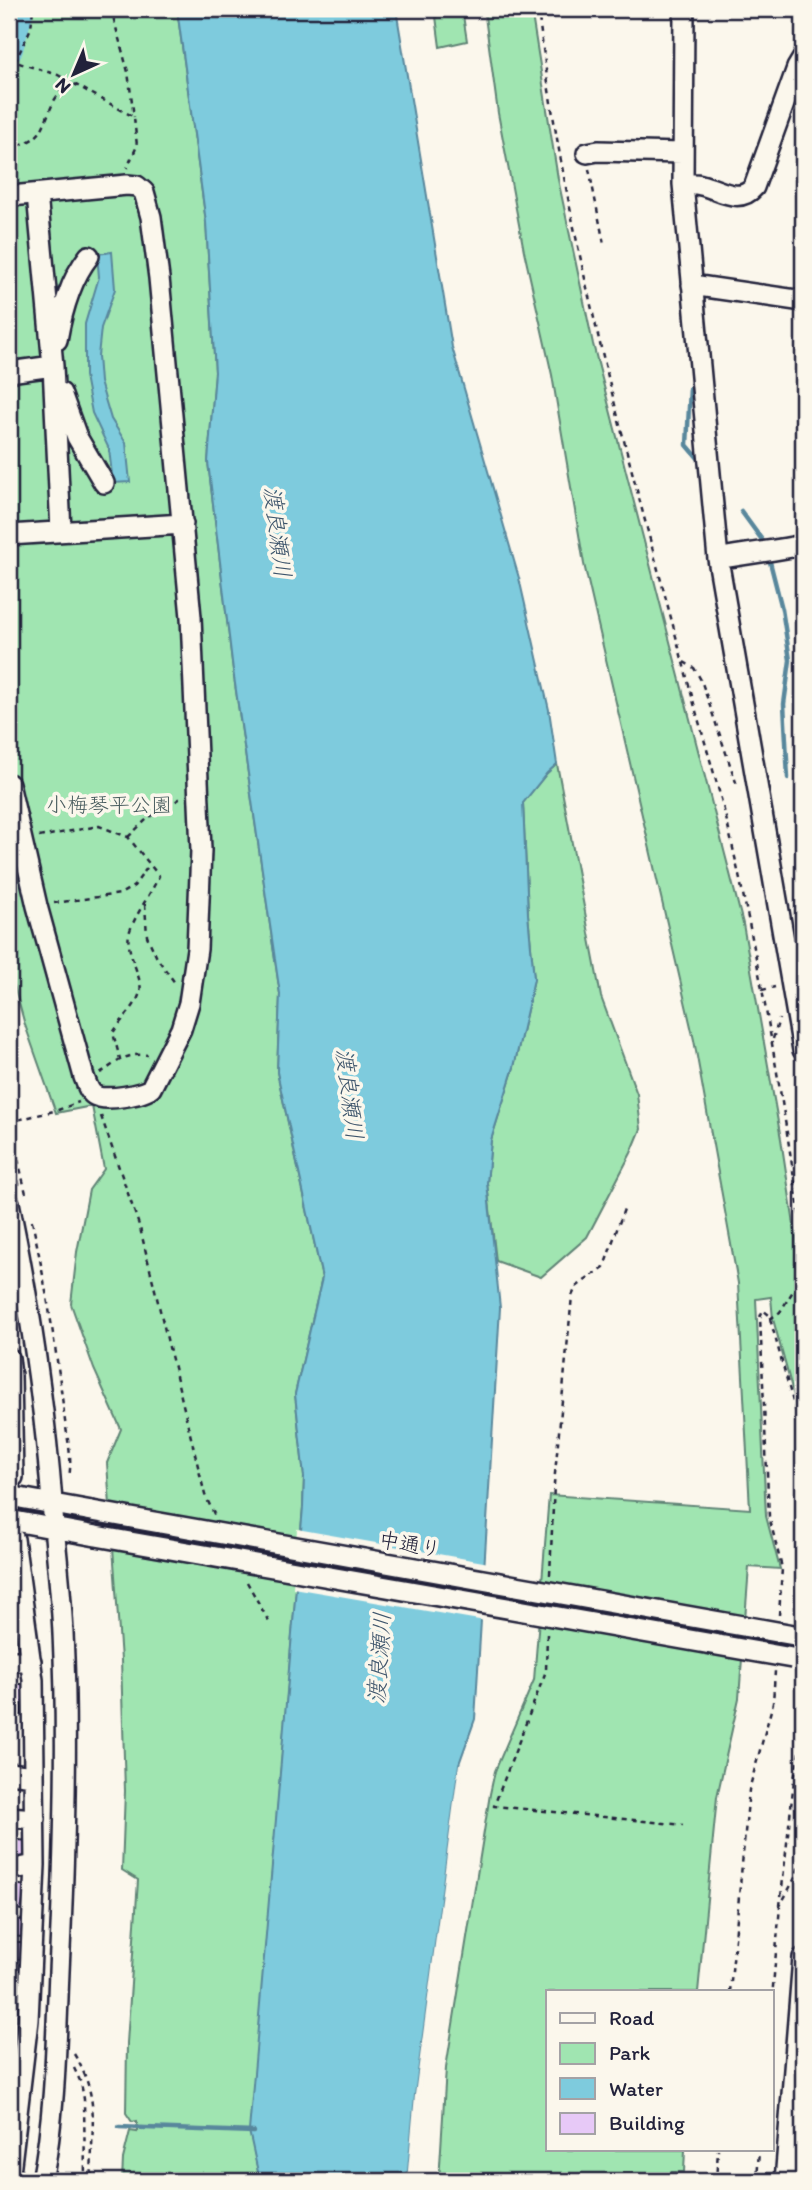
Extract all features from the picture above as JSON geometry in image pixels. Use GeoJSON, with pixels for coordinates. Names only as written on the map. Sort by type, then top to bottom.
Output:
{"type":"FeatureCollection","features":[{"type":"Feature","properties":{"kind":"street"},"geometry":{"type":"LineString","coordinates":[[684,9],[683,184],[718,559],[750,736],[775,898],[798,990],[803,1050]]}},
{"type":"Feature","properties":{"kind":"street"},"geometry":{"type":"LineString","coordinates":[[683,184],[699,184],[741,197],[749,194],[803,58]]}},
{"type":"Feature","properties":{"kind":"street"},"geometry":{"type":"LineString","coordinates":[[577,155],[598,151],[682,153]]}},
{"type":"Feature","properties":{"kind":"street"},"geometry":{"type":"LineString","coordinates":[[9,783],[37,906],[84,1077],[95,1096],[101,1098],[144,1094],[151,1088],[181,1029],[192,986],[197,949],[200,875],[191,617],[151,217],[144,192],[137,186],[10,196]]}},
{"type":"Feature","properties":{"kind":"street"},"geometry":{"type":"LineString","coordinates":[[37,194],[53,366],[61,531]]}},
{"type":"Feature","properties":{"kind":"street"},"geometry":{"type":"LineString","coordinates":[[89,256],[82,264],[64,306],[53,366],[77,437],[104,484]]}},
{"type":"Feature","properties":{"kind":"street"},"geometry":{"type":"LineString","coordinates":[[692,285],[803,301]]}},
{"type":"Feature","properties":{"kind":"street"},"geometry":{"type":"LineString","coordinates":[[9,372],[53,366]]}},
{"type":"Feature","properties":{"kind":"street"},"geometry":{"type":"LineString","coordinates":[[9,535],[183,524]]}},
{"type":"Feature","properties":{"kind":"street"},"geometry":{"type":"LineString","coordinates":[[718,559],[803,545]]}},
{"type":"Feature","properties":{"kind":"street"},"geometry":{"type":"LineString","coordinates":[[9,1203],[34,1346],[63,1619],[66,1757],[55,2063],[52,2117],[43,2181]]}},
{"type":"Feature","properties":{"kind":"street"},"geometry":{"type":"LineString","coordinates":[[10,1370],[11,1486]]}},
{"type":"Feature","properties":{"kind":"street","name":"中通り"},"geometry":{"type":"LineString","coordinates":[[11,1486],[52,1503],[92,1511],[799,1636]]}},
{"type":"Feature","properties":{"kind":"street"},"geometry":{"type":"LineString","coordinates":[[9,2178],[28,2020],[35,1866],[32,1661],[11,1537],[55,1528],[790,1659]]}},
{"type":"Feature","properties":{"kind":"street"},"geometry":{"type":"LineString","coordinates":[[9,1661],[32,1661]]}},
{"type":"Feature","properties":{"kind":"street"},"geometry":{"type":"LineString","coordinates":[[9,1773],[34,1776]]}},
{"type":"Feature","properties":{"kind":"street"},"geometry":{"type":"LineString","coordinates":[[9,1817],[35,1819]]}},
{"type":"Feature","properties":{"kind":"street"},"geometry":{"type":"LineString","coordinates":[[9,1870],[35,1866]]}},
{"type":"Feature","properties":{"kind":"street"},"geometry":{"type":"LineString","coordinates":[[785,2181],[803,1958]]}},
{"type":"Feature","properties":{"kind":"path"},"geometry":{"type":"LineString","coordinates":[[15,62],[31,28],[33,9]]}},
{"type":"Feature","properties":{"kind":"path"},"geometry":{"type":"LineString","coordinates":[[111,9],[128,72],[137,146],[128,162],[127,185]]}},
{"type":"Feature","properties":{"kind":"path"},"geometry":{"type":"LineString","coordinates":[[538,9],[562,156],[610,379],[726,819],[772,1041],[801,1209],[803,1239]]}},
{"type":"Feature","properties":{"kind":"path"},"geometry":{"type":"LineString","coordinates":[[9,60],[58,75],[134,117]]}},
{"type":"Feature","properties":{"kind":"path"},"geometry":{"type":"LineString","coordinates":[[9,148],[27,143],[39,134],[47,122],[54,101],[71,81]]}},
{"type":"Feature","properties":{"kind":"path"},"geometry":{"type":"LineString","coordinates":[[562,156],[577,155],[604,244]]}},
{"type":"Feature","properties":{"kind":"path"},"geometry":{"type":"LineString","coordinates":[[684,662],[694,668],[701,680],[740,792]]}},
{"type":"Feature","properties":{"kind":"path"},"geometry":{"type":"LineString","coordinates":[[128,838],[148,818],[199,788]]}},
{"type":"Feature","properties":{"kind":"path"},"geometry":{"type":"LineString","coordinates":[[22,841],[99,826],[128,838],[159,876],[128,936],[134,968],[141,985],[131,1009],[113,1033],[120,1059]]}},
{"type":"Feature","properties":{"kind":"path"},"geometry":{"type":"LineString","coordinates":[[37,906],[120,894],[134,886],[150,863]]}},
{"type":"Feature","properties":{"kind":"path"},"geometry":{"type":"LineString","coordinates":[[145,904],[147,936],[157,958],[176,984],[192,986]]}},
{"type":"Feature","properties":{"kind":"path"},"geometry":{"type":"LineString","coordinates":[[762,990],[769,988]]}},
{"type":"Feature","properties":{"kind":"path"},"geometry":{"type":"LineString","coordinates":[[84,1077],[94,1077],[130,1055],[154,1056],[162,1063]]}},
{"type":"Feature","properties":{"kind":"path"},"geometry":{"type":"LineString","coordinates":[[9,1122],[58,1110],[95,1096],[140,1228],[205,1495],[216,1517]]}},
{"type":"Feature","properties":{"kind":"path"},"geometry":{"type":"LineString","coordinates":[[550,1576],[554,1484],[572,1296],[576,1287],[604,1267],[625,1206]]}},
{"type":"Feature","properties":{"kind":"path"},"geometry":{"type":"LineString","coordinates":[[770,1319],[780,1312],[803,1275]]}},
{"type":"Feature","properties":{"kind":"path"},"geometry":{"type":"LineString","coordinates":[[779,1615],[783,1577],[769,1516],[760,1317],[763,1310],[767,1311],[770,1319],[803,1438]]}},
{"type":"Feature","properties":{"kind":"path"},"geometry":{"type":"LineString","coordinates":[[243,1574],[270,1622]]}},
{"type":"Feature","properties":{"kind":"path"},"geometry":{"type":"LineString","coordinates":[[548,1630],[545,1671],[494,1806],[683,1825]]}},
{"type":"Feature","properties":{"kind":"path"},"geometry":{"type":"LineString","coordinates":[[730,1990],[749,1790],[774,1699],[790,1659]]}},
{"type":"Feature","properties":{"kind":"path"},"geometry":{"type":"LineString","coordinates":[[773,1990],[794,1780],[803,1729]]}},
{"type":"Feature","properties":{"kind":"path"},"geometry":{"type":"LineString","coordinates":[[780,1906],[796,1876],[803,1848]]}},
{"type":"Feature","properties":{"kind":"path"},"geometry":{"type":"LineString","coordinates":[[68,2046],[87,2077],[91,2089],[92,2181]]}},
{"type":"Feature","properties":{"kind":"path"},"geometry":{"type":"LineString","coordinates":[[72,2065],[81,2083],[84,2099],[85,2181]]}},
{"type":"Feature","properties":{"kind":"path"},"geometry":{"type":"LineString","coordinates":[[716,2181],[718,2152]]}},
{"type":"Feature","properties":{"kind":"path"},"geometry":{"type":"LineString","coordinates":[[757,2181],[759,2152]]}},
{"type":"Feature","properties":{"kind":"green space","name":"小梅琴平公園"},"geometry":{"type":"Polygon","coordinates":[[[9,9],[177,9],[206,222],[215,372],[208,462],[233,670],[280,994],[277,1072],[322,1278],[295,1394],[304,1477],[303,1507],[250,2131],[260,2181],[122,2181],[123,2159],[130,2131],[137,2132],[137,2121],[132,2122],[126,2113],[127,2043],[138,1880],[122,1870],[125,1791],[121,1660],[107,1463],[121,1429],[94,1369],[71,1304],[77,1252],[89,1190],[104,1169],[92,1106],[56,1113],[25,1025],[9,967],[9,9]]]}},
{"type":"Feature","properties":{"kind":"green space"},"geometry":{"type":"Polygon","coordinates":[[[435,9],[462,9],[467,41],[440,47],[435,9]]]}},
{"type":"Feature","properties":{"kind":"green space"},"geometry":{"type":"Polygon","coordinates":[[[484,9],[531,9],[558,179],[593,344],[743,924],[781,1139],[803,1284],[803,1429],[773,1319],[771,1297],[756,1299],[766,1516],[780,1569],[749,1567],[739,1698],[717,1797],[698,1990],[546,1990],[546,2152],[685,2152],[684,2172],[672,2172],[672,2181],[439,2181],[446,2068],[490,1794],[495,1771],[534,1680],[549,1495],[750,1509],[738,1283],[694,1040],[584,564],[552,375],[524,251],[498,113],[484,9]]]}},
{"type":"Feature","properties":{"kind":"green space"},"geometry":{"type":"Polygon","coordinates":[[[557,764],[601,997],[637,1094],[641,1129],[587,1237],[541,1277],[496,1261],[487,1183],[491,1140],[514,1067],[534,979],[523,803],[557,764]]]}},
{"type":"Feature","properties":{"kind":"water","name":"渡良瀬川"},"geometry":{"type":"Polygon","coordinates":[[[177,9],[396,9],[452,347],[519,578],[549,710],[557,764],[523,803],[534,979],[514,1067],[491,1140],[487,1183],[500,1308],[475,1719],[459,1764],[415,2095],[407,2181],[260,2181],[249,2131],[303,1507],[304,1477],[295,1394],[322,1278],[277,1072],[280,994],[233,670],[208,462],[215,372],[206,222],[177,9]]]}},
{"type":"Feature","properties":{"kind":"water"},"geometry":{"type":"Polygon","coordinates":[[[112,252],[115,289],[101,328],[98,356],[100,382],[111,419],[126,443],[130,482],[113,483],[109,449],[92,413],[85,376],[85,324],[99,277],[97,254],[112,252]]]}},
{"type":"Feature","properties":{"kind":"pier"},"geometry":{"type":"Polygon","coordinates":[[[297,1529],[489,1563],[485,1621],[293,1588],[297,1529]]]}},
{"type":"Feature","properties":{"kind":"pier"},"geometry":{"type":"Polygon","coordinates":[[[459,1764],[463,1764],[419,2095],[411,2181],[407,2181],[415,2095],[459,1764]]]}},
{"type":"Feature","properties":{"kind":"building"},"geometry":{"type":"Polygon","coordinates":[[[9,1684],[25,1684],[25,1704],[21,1704],[21,1715],[9,1715],[9,1684]]]}},
{"type":"Feature","properties":{"kind":"building"},"geometry":{"type":"Polygon","coordinates":[[[9,1839],[28,1841],[25,1862],[9,1860],[9,1839]]]}},
{"type":"Feature","properties":{"kind":"building"},"geometry":{"type":"Polygon","coordinates":[[[9,1883],[26,1886],[21,1910],[9,1907],[9,1883]]]}},
{"type":"Feature","properties":{"kind":"building"},"geometry":{"type":"Polygon","coordinates":[[[9,1919],[23,1920],[22,1937],[9,1936],[9,1919]]]}},
{"type":"Feature","properties":{"kind":"building"},"geometry":{"type":"Polygon","coordinates":[[[9,1942],[22,1942],[21,1959],[9,1958],[9,1942]]]}},
{"type":"Feature","properties":{"kind":"building"},"geometry":{"type":"Polygon","coordinates":[[[21,1989],[21,2015],[9,2015],[9,1990],[21,1989]]]}},
{"type":"Feature","properties":{"kind":"building"},"geometry":{"type":"Polygon","coordinates":[[[9,2017],[15,2017],[16,2058],[9,2058],[9,2017]]]}},
{"type":"Feature","properties":{"kind":"waterway"},"geometry":{"type":"LineString","coordinates":[[9,49],[20,9]]}},
{"type":"Feature","properties":{"kind":"waterway"},"geometry":{"type":"LineString","coordinates":[[690,388],[687,445],[698,458]]}},
{"type":"Feature","properties":{"kind":"waterway"},"geometry":{"type":"LineString","coordinates":[[741,511],[765,544]]}},
{"type":"Feature","properties":{"kind":"waterway"},"geometry":{"type":"LineString","coordinates":[[769,558],[782,609],[790,660],[784,704],[788,778]]}},
{"type":"Feature","properties":{"kind":"waterway"},"geometry":{"type":"LineString","coordinates":[[119,2127],[254,2132]]}},
{"type":"Feature","properties":{"kind":"waterway"},"geometry":{"type":"LineString","coordinates":[[801,2181],[803,2162]]}}]}
